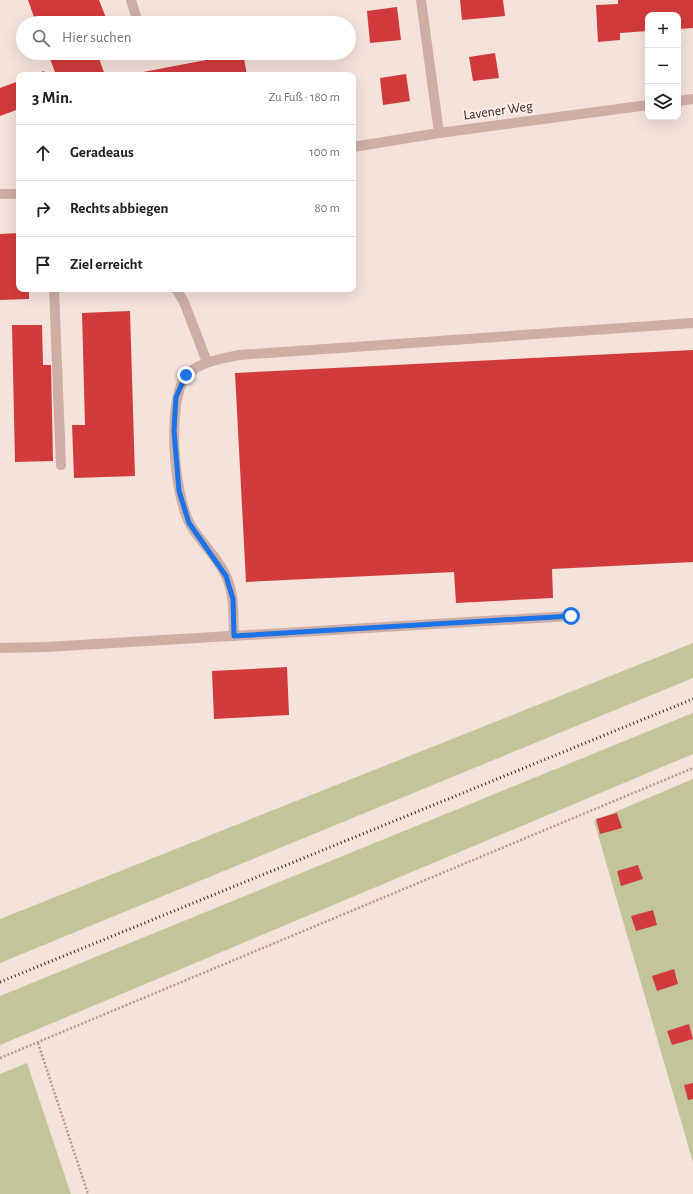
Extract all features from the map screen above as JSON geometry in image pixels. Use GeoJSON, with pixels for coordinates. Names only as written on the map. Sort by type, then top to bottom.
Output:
{"type":"FeatureCollection","features":[{"type":"Feature","properties":{"kind":"street"},"geometry":{"type":"LineString","coordinates":[[131,0],[136,16]]}},
{"type":"Feature","properties":{"kind":"street"},"geometry":{"type":"LineString","coordinates":[[421,0],[438,133]]}},
{"type":"Feature","properties":{"kind":"street"},"geometry":{"type":"LineString","coordinates":[[681,101],[693,99]]}},
{"type":"Feature","properties":{"kind":"street","name":"Lavener Weg"},"geometry":{"type":"LineString","coordinates":[[356,147],[438,133],[645,105]]}},
{"type":"Feature","properties":{"kind":"street"},"geometry":{"type":"LineString","coordinates":[[0,194],[16,194]]}},
{"type":"Feature","properties":{"kind":"street"},"geometry":{"type":"LineString","coordinates":[[54,292],[61,465]]}},
{"type":"Feature","properties":{"kind":"street"},"geometry":{"type":"LineString","coordinates":[[178,292],[184,302],[207,362]]}},
{"type":"Feature","properties":{"kind":"street"},"geometry":{"type":"LineString","coordinates":[[234,636],[233,599],[226,576],[189,523],[179,491],[174,431],[176,397],[186,375],[207,362],[239,355],[693,323]]}},
{"type":"Feature","properties":{"kind":"street"},"geometry":{"type":"LineString","coordinates":[[0,648],[46,647],[571,616]]}},
{"type":"Feature","properties":{"kind":"path"},"geometry":{"type":"LineString","coordinates":[[0,1058],[693,768]]}},
{"type":"Feature","properties":{"kind":"path"},"geometry":{"type":"LineString","coordinates":[[38,1043],[88,1194]]}},
{"type":"Feature","properties":{"kind":"green space"},"geometry":{"type":"Polygon","coordinates":[[[693,643],[693,678],[0,963],[0,919],[693,643]]]}},
{"type":"Feature","properties":{"kind":"green space"},"geometry":{"type":"Polygon","coordinates":[[[693,713],[693,754],[0,1045],[0,996],[693,713]]]}},
{"type":"Feature","properties":{"kind":"green space"},"geometry":{"type":"Polygon","coordinates":[[[693,779],[693,1162],[594,821],[693,779]]]}},
{"type":"Feature","properties":{"kind":"green space"},"geometry":{"type":"Polygon","coordinates":[[[27,1063],[71,1194],[0,1194],[0,1074],[27,1063]]]}},
{"type":"Feature","properties":{"kind":"building"},"geometry":{"type":"Polygon","coordinates":[[[28,0],[99,0],[105,16],[34,16],[28,0]]]}},
{"type":"Feature","properties":{"kind":"building"},"geometry":{"type":"Polygon","coordinates":[[[460,0],[503,0],[505,16],[462,20],[460,0]]]}},
{"type":"Feature","properties":{"kind":"building"},"geometry":{"type":"Polygon","coordinates":[[[618,0],[693,0],[693,28],[681,29],[681,12],[645,12],[645,31],[620,33],[620,40],[598,42],[596,5],[618,4],[618,0]]]}},
{"type":"Feature","properties":{"kind":"building"},"geometry":{"type":"Polygon","coordinates":[[[397,7],[401,40],[370,43],[367,11],[397,7]]]}},
{"type":"Feature","properties":{"kind":"building"},"geometry":{"type":"Polygon","coordinates":[[[495,53],[499,78],[473,81],[469,57],[495,53]]]}},
{"type":"Feature","properties":{"kind":"building"},"geometry":{"type":"Polygon","coordinates":[[[51,60],[100,60],[104,72],[55,72],[51,60]]]}},
{"type":"Feature","properties":{"kind":"building"},"geometry":{"type":"Polygon","coordinates":[[[206,60],[244,60],[246,72],[143,72],[206,60]]]}},
{"type":"Feature","properties":{"kind":"building"},"geometry":{"type":"Polygon","coordinates":[[[406,74],[410,101],[383,105],[380,78],[406,74]]]}},
{"type":"Feature","properties":{"kind":"building"},"geometry":{"type":"Polygon","coordinates":[[[16,82],[16,110],[0,116],[0,88],[16,82]]]}},
{"type":"Feature","properties":{"kind":"building"},"geometry":{"type":"Polygon","coordinates":[[[16,233],[16,292],[29,292],[29,299],[0,300],[0,234],[16,233]]]}},
{"type":"Feature","properties":{"kind":"building"},"geometry":{"type":"Polygon","coordinates":[[[130,311],[135,476],[74,478],[72,425],[85,425],[82,313],[130,311]]]}},
{"type":"Feature","properties":{"kind":"building"},"geometry":{"type":"Polygon","coordinates":[[[12,325],[42,325],[43,365],[51,365],[53,461],[15,462],[12,325]]]}},
{"type":"Feature","properties":{"kind":"building"},"geometry":{"type":"Polygon","coordinates":[[[693,350],[693,562],[552,569],[553,598],[456,603],[454,572],[246,582],[235,373],[693,350]]]}},
{"type":"Feature","properties":{"kind":"building"},"geometry":{"type":"Polygon","coordinates":[[[287,667],[289,715],[214,719],[212,671],[287,667]]]}},
{"type":"Feature","properties":{"kind":"building"},"geometry":{"type":"Polygon","coordinates":[[[617,813],[622,828],[600,834],[596,819],[617,813]]]}},
{"type":"Feature","properties":{"kind":"building"},"geometry":{"type":"Polygon","coordinates":[[[638,865],[643,879],[621,886],[617,871],[638,865]]]}},
{"type":"Feature","properties":{"kind":"building"},"geometry":{"type":"Polygon","coordinates":[[[653,910],[657,925],[636,931],[631,916],[653,910]]]}},
{"type":"Feature","properties":{"kind":"building"},"geometry":{"type":"Polygon","coordinates":[[[674,969],[678,984],[657,991],[652,976],[674,969]]]}},
{"type":"Feature","properties":{"kind":"building"},"geometry":{"type":"Polygon","coordinates":[[[689,1024],[693,1039],[672,1045],[667,1031],[689,1024]]]}},
{"type":"Feature","properties":{"kind":"building"},"geometry":{"type":"Polygon","coordinates":[[[693,1083],[693,1099],[688,1100],[684,1085],[693,1083]]]}},
{"type":"Feature","properties":{"kind":"railway"},"geometry":{"type":"LineString","coordinates":[[0,982],[693,699]]}},
{"type":"Feature","properties":{"kind":"route"},"geometry":{"type":"LineString","coordinates":[[186,375],[176,397],[174,431],[179,491],[189,523],[226,576],[233,599],[234,636],[571,616]]}}]}
